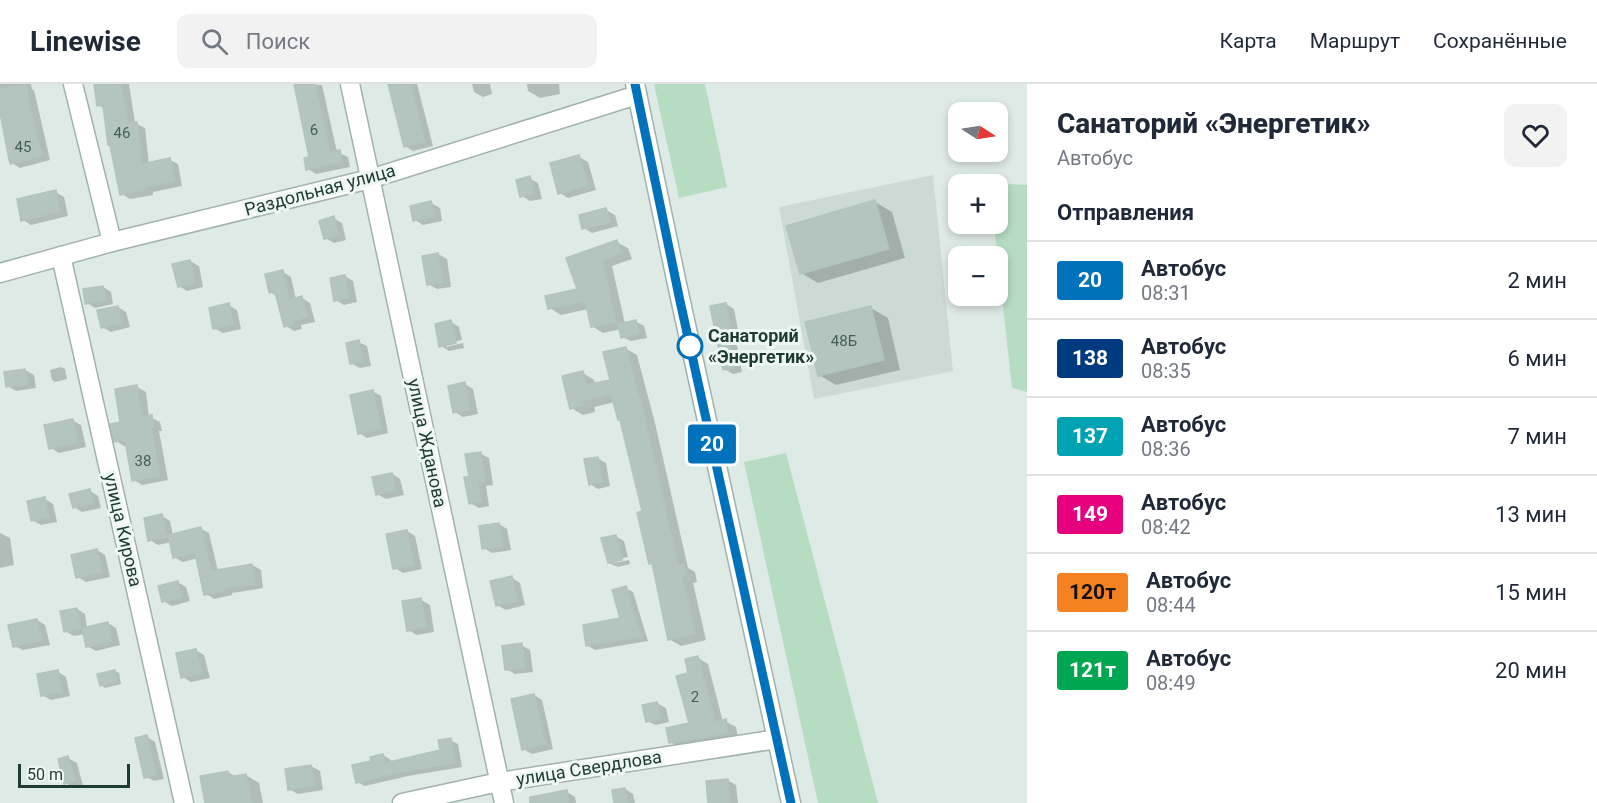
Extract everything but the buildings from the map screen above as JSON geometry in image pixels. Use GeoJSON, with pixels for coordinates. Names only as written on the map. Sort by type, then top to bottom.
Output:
{"type":"FeatureCollection","features":[{"type":"Feature","properties":{"kind":"street"},"geometry":{"type":"LineString","coordinates":[[73,84],[112,242]]}},
{"type":"Feature","properties":{"kind":"street","name":"улица Жданова"},"geometry":{"type":"LineString","coordinates":[[350,84],[504,803]]}},
{"type":"Feature","properties":{"kind":"street"},"geometry":{"type":"LineString","coordinates":[[636,90],[791,803]]}},
{"type":"Feature","properties":{"kind":"street","name":"Раздольная улица"},"geometry":{"type":"LineString","coordinates":[[0,273],[112,242],[370,178],[636,90]]}},
{"type":"Feature","properties":{"kind":"street","name":"улица Кирова"},"geometry":{"type":"LineString","coordinates":[[62,256],[184,803]]}},
{"type":"Feature","properties":{"kind":"street","name":"улица Свердлова"},"geometry":{"type":"LineString","coordinates":[[402,803],[499,782],[777,739]]}},
{"type":"Feature","properties":{"kind":"shaded area"},"geometry":{"type":"Polygon","coordinates":[[[933,175],[953,371],[814,399],[779,207],[933,175]]]}},
{"type":"Feature","properties":{"kind":"green space"},"geometry":{"type":"Polygon","coordinates":[[[654,84],[705,84],[727,187],[679,198],[654,84]]]}},
{"type":"Feature","properties":{"kind":"green space"},"geometry":{"type":"Polygon","coordinates":[[[1008,184],[1027,185],[1027,392],[1012,388],[1003,306],[1008,306],[1008,246],[996,246],[995,234],[1008,234],[1008,184]]]}},
{"type":"Feature","properties":{"kind":"green space"},"geometry":{"type":"Polygon","coordinates":[[[786,453],[878,803],[818,803],[744,462],[786,453]]]}},
{"type":"Feature","properties":{"kind":"bus line","name":"20"},"geometry":{"type":"LineString","coordinates":[[635,84],[680,301],[791,803]]}},
{"type":"Feature","properties":{"kind":"place","name":"Санаторий «Энергетик»"},"geometry":{"type":"Point","coordinates":[690,346]}}]}
